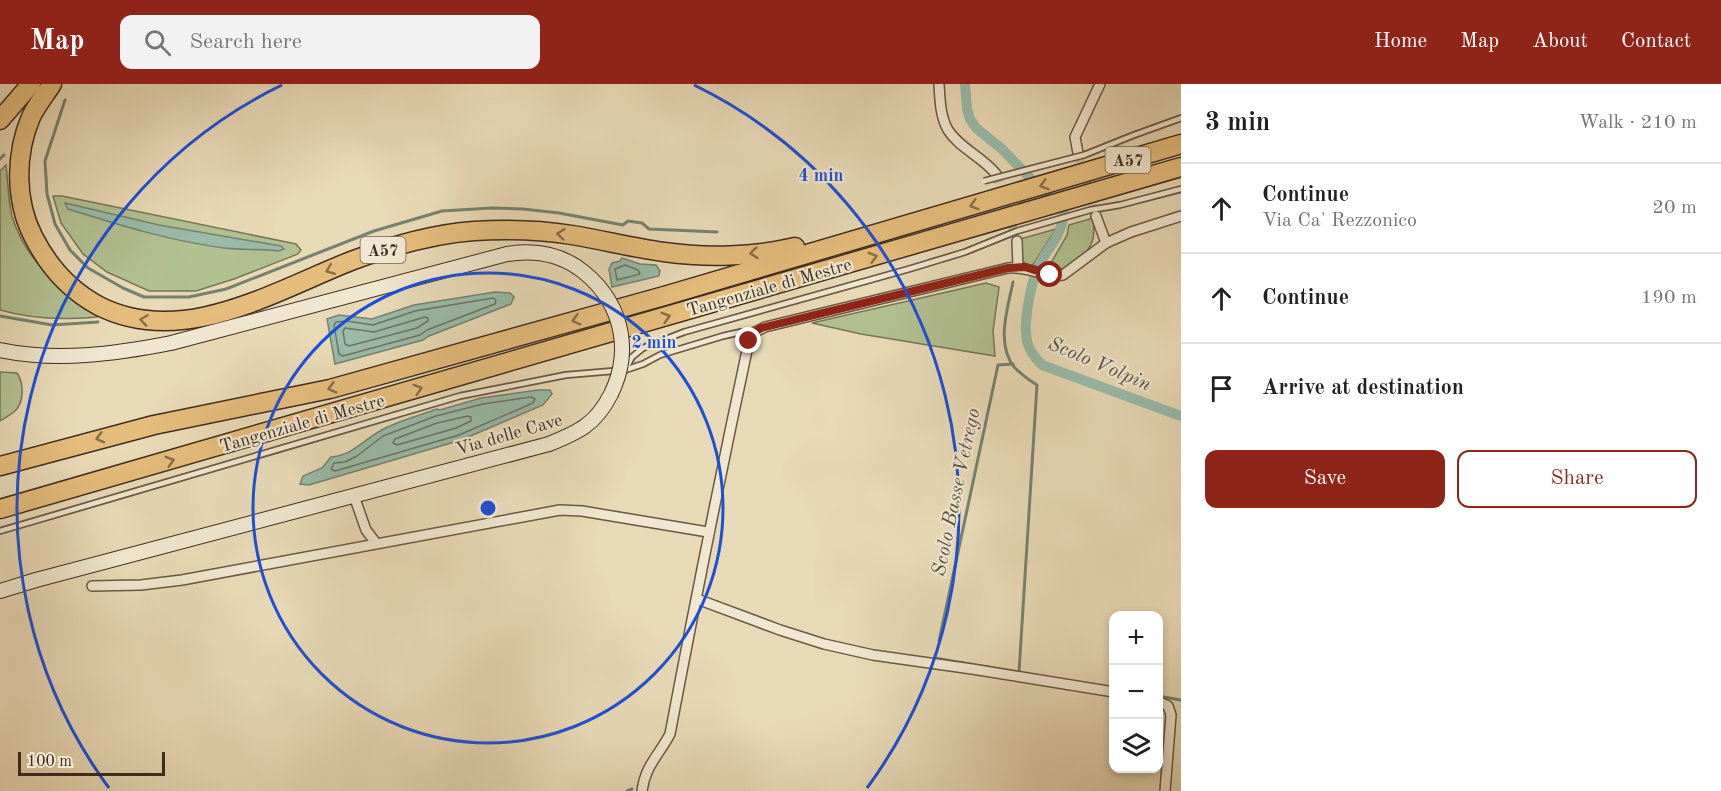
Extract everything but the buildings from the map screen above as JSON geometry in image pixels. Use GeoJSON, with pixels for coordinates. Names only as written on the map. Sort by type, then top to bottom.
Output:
{"type":"FeatureCollection","features":[{"type":"Feature","properties":{"kind":"highway"},"geometry":{"type":"LineString","coordinates":[[0,120],[31,84]]}},
{"type":"Feature","properties":{"kind":"highway","name":"A57"},"geometry":{"type":"LineString","coordinates":[[52,84],[31,116],[20,158],[20,193],[29,229],[49,264],[81,296],[108,310],[144,320],[168,322],[189,320],[238,308],[364,257],[418,239],[448,233],[493,230],[535,231],[664,252],[734,255],[786,249],[935,216]]}},
{"type":"Feature","properties":{"kind":"highway","name":"A57"},"geometry":{"type":"LineString","coordinates":[[0,466],[154,424],[330,389],[664,296],[1181,144]]}},
{"type":"Feature","properties":{"kind":"highway","name":"Tangenziale di Mestre"},"geometry":{"type":"LineString","coordinates":[[114,477],[1023,214],[1090,207],[1181,167]]}},
{"type":"Feature","properties":{"kind":"highway","name":"A57"},"geometry":{"type":"LineString","coordinates":[[0,509],[114,477]]}},
{"type":"Feature","properties":{"kind":"highway","name":"A57"},"geometry":{"type":"LineString","coordinates":[[0,517],[114,477]]}},
{"type":"Feature","properties":{"kind":"main road","name":"Via delle Cave"},"geometry":{"type":"LineString","coordinates":[[0,350],[63,356],[103,354],[171,344],[507,254],[526,252],[551,255],[578,267],[594,280],[607,296],[620,324],[623,345],[621,365],[604,408],[589,424],[575,434],[558,441],[0,591]]}},
{"type":"Feature","properties":{"kind":"street"},"geometry":{"type":"LineString","coordinates":[[939,84],[941,109],[953,137],[982,159],[996,174]]}},
{"type":"Feature","properties":{"kind":"street"},"geometry":{"type":"LineString","coordinates":[[1081,154],[1075,137],[1100,84]]}},
{"type":"Feature","properties":{"kind":"street"},"geometry":{"type":"LineString","coordinates":[[1090,207],[1106,243]]}},
{"type":"Feature","properties":{"kind":"street"},"geometry":{"type":"LineString","coordinates":[[642,791],[651,761],[670,734],[708,532],[749,341],[753,333],[761,328],[1022,267],[1050,275],[1063,275],[1106,243],[1131,232],[1181,216]]}},
{"type":"Feature","properties":{"kind":"street"},"geometry":{"type":"LineString","coordinates":[[1017,236],[1022,267]]}},
{"type":"Feature","properties":{"kind":"street"},"geometry":{"type":"LineString","coordinates":[[354,496],[366,530],[376,543]]}},
{"type":"Feature","properties":{"kind":"street"},"geometry":{"type":"LineString","coordinates":[[92,586],[141,585],[182,580],[560,510],[582,511],[708,532]]}},
{"type":"Feature","properties":{"kind":"street"},"geometry":{"type":"LineString","coordinates":[[697,599],[780,630],[824,644],[873,655],[1109,691]]}},
{"type":"Feature","properties":{"kind":"street"},"geometry":{"type":"LineString","coordinates":[[1163,704],[1168,706],[1171,715],[1165,791]]}},
{"type":"Feature","properties":{"kind":"lane"},"geometry":{"type":"LineString","coordinates":[[984,181],[1081,154],[1181,118]]}},
{"type":"Feature","properties":{"kind":"lane"},"geometry":{"type":"LineString","coordinates":[[625,370],[632,357],[643,348],[684,332],[1017,236],[1090,207],[1120,205],[1181,189]]}},
{"type":"Feature","properties":{"kind":"lane"},"geometry":{"type":"LineString","coordinates":[[0,531],[460,396],[566,375],[625,370],[660,355],[723,336],[741,332],[753,333]]}},
{"type":"Feature","properties":{"kind":"shaded area"},"geometry":{"type":"Polygon","coordinates":[[[6,165],[12,216],[26,246],[35,260],[58,284],[98,313],[97,317],[48,318],[0,310],[0,171],[6,165]]]}},
{"type":"Feature","properties":{"kind":"shaded area"},"geometry":{"type":"Polygon","coordinates":[[[53,196],[296,244],[301,250],[298,254],[234,279],[196,291],[149,291],[107,272],[83,254],[61,223],[53,196]]]}},
{"type":"Feature","properties":{"kind":"shaded area"},"geometry":{"type":"Polygon","coordinates":[[[1093,218],[1093,239],[1085,254],[1074,264],[1060,270],[1047,270],[1067,235],[1069,225],[1093,218]]]}},
{"type":"Feature","properties":{"kind":"shaded area"},"geometry":{"type":"Polygon","coordinates":[[[1056,229],[1032,266],[1023,262],[1020,239],[1056,229]]]}},
{"type":"Feature","properties":{"kind":"shaded area"},"geometry":{"type":"Polygon","coordinates":[[[986,283],[999,287],[993,331],[995,356],[861,334],[812,323],[986,283]]]}},
{"type":"Feature","properties":{"kind":"shaded area"},"geometry":{"type":"Polygon","coordinates":[[[0,372],[17,373],[22,392],[21,402],[16,410],[0,421],[0,372]]]}},
{"type":"Feature","properties":{"kind":"water"},"geometry":{"type":"Polygon","coordinates":[[[65,203],[159,225],[281,246],[284,249],[279,251],[231,249],[164,237],[68,209],[65,203]]]}},
{"type":"Feature","properties":{"kind":"water"},"geometry":{"type":"Polygon","coordinates":[[[622,258],[640,264],[656,265],[660,271],[659,276],[612,287],[609,269],[612,263],[622,258]]]}},
{"type":"Feature","properties":{"kind":"water"},"geometry":{"type":"Polygon","coordinates":[[[495,292],[510,293],[514,297],[511,304],[423,340],[335,364],[327,319],[339,315],[372,319],[414,305],[495,292]]]}},
{"type":"Feature","properties":{"kind":"water"},"geometry":{"type":"Polygon","coordinates":[[[550,390],[552,394],[543,405],[461,440],[309,485],[300,484],[303,476],[322,468],[331,457],[351,451],[394,424],[437,409],[481,398],[550,390]]]}},
{"type":"Feature","properties":{"kind":"waterway","name":"Scolo Volpin"},"geometry":{"type":"LineString","coordinates":[[965,84],[967,109],[976,128],[1002,149],[1064,213],[1058,234],[1040,263],[1031,290],[1026,333],[1028,345],[1033,354],[1042,365],[1181,416]]}},
{"type":"Feature","properties":{"kind":"waterway"},"geometry":{"type":"LineString","coordinates":[[65,100],[45,161],[47,194],[55,224],[70,250],[88,268],[144,297],[189,297],[226,289],[374,231],[442,211],[523,209],[623,225],[628,221],[642,223],[649,229],[717,232]]}},
{"type":"Feature","properties":{"kind":"waterway"},"geometry":{"type":"LineString","coordinates":[[0,159],[4,155]]}},
{"type":"Feature","properties":{"kind":"waterway"},"geometry":{"type":"LineString","coordinates":[[1013,282],[1006,314],[1004,337],[1006,348],[1015,368],[1037,385],[1019,672]]}},
{"type":"Feature","properties":{"kind":"waterway"},"geometry":{"type":"LineString","coordinates":[[0,316],[52,325],[98,322]]}},
{"type":"Feature","properties":{"kind":"waterway","name":"Scolo Basse Vetrego"},"geometry":{"type":"LineString","coordinates":[[939,641],[998,365],[1013,364]]}},
{"type":"Feature","properties":{"kind":"waterway","name":"Scolo Basse Vetrego"},"geometry":{"type":"LineString","coordinates":[[935,658],[1010,671]]}},
{"type":"Feature","properties":{"kind":"waterway","name":"Scolo Basse Vetrego"},"geometry":{"type":"LineString","coordinates":[[1163,697],[1181,700]]}},
{"type":"Feature","properties":{"kind":"waterway"},"geometry":{"type":"LineString","coordinates":[[627,791],[632,789]]}},
{"type":"Feature","properties":{"kind":"tunnel"},"geometry":{"type":"LineString","coordinates":[[1078,153],[1096,216]]}},
{"type":"Feature","properties":{"kind":"tunnel"},"geometry":{"type":"LineString","coordinates":[[996,174],[1017,241]]}},
{"type":"Feature","properties":{"kind":"route"},"geometry":{"type":"LineString","coordinates":[[749,341],[751,335],[761,328],[1008,268],[1025,267],[1050,275]]}}]}
